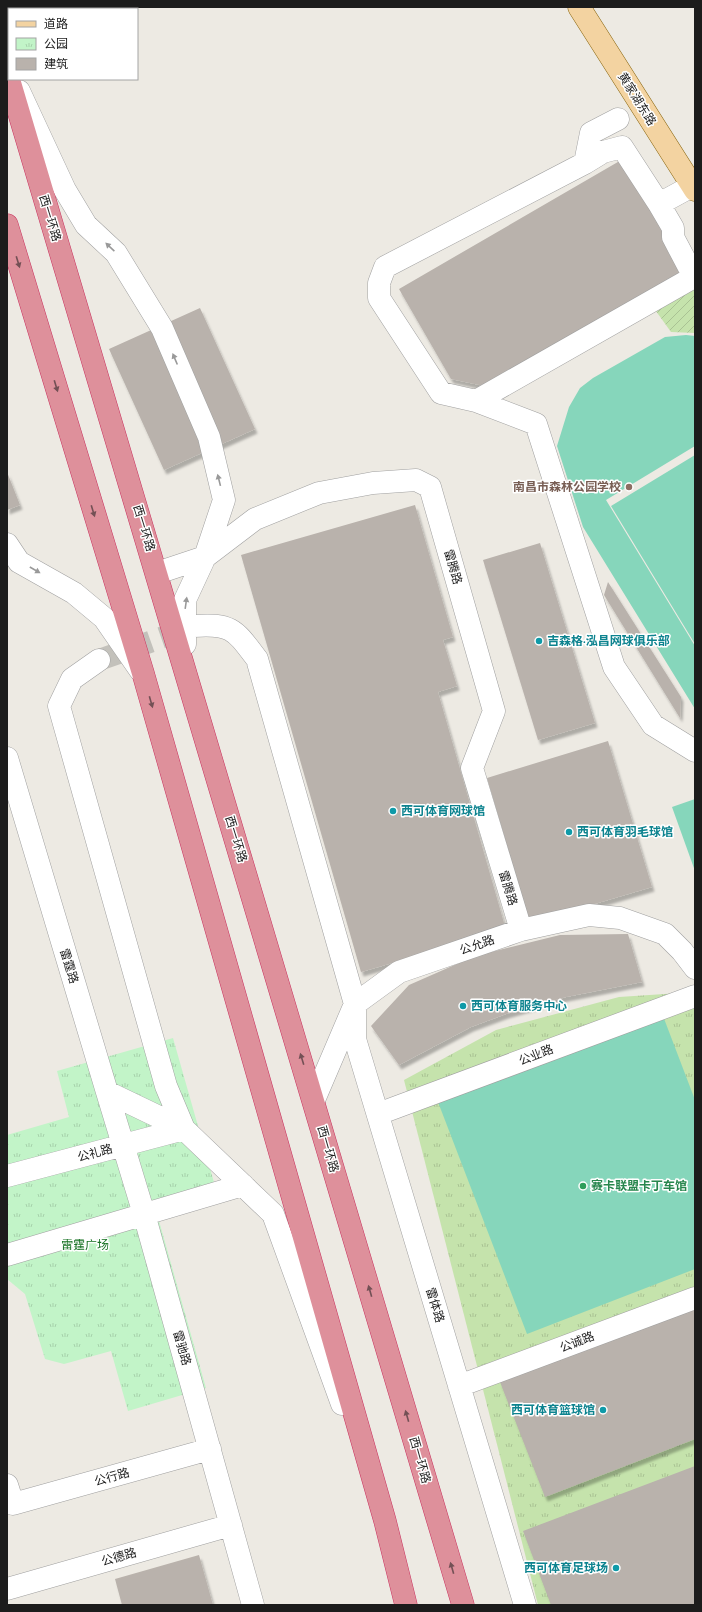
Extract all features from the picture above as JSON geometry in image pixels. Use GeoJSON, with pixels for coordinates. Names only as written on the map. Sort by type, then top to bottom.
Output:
{"type":"FeatureCollection","features":[{"type":"Feature","properties":{"kind":"highway","name":"西一环路"},"geometry":{"type":"LineString","coordinates":[[9,80],[186,669],[463,1605]]}},
{"type":"Feature","properties":{"kind":"highway"},"geometry":{"type":"LineString","coordinates":[[7,224],[143,673],[385,1521],[406,1605]]}},
{"type":"Feature","properties":{"kind":"main road","name":"黄家湖东路"},"geometry":{"type":"LineString","coordinates":[[579,7],[694,188]]}},
{"type":"Feature","properties":{"kind":"street"},"geometry":{"type":"LineString","coordinates":[[13,80],[65,190],[86,225],[116,253],[162,328],[209,437],[224,500],[205,557],[185,600],[186,669]]}},
{"type":"Feature","properties":{"kind":"street"},"geometry":{"type":"LineString","coordinates":[[585,163],[591,133],[618,119]]}},
{"type":"Feature","properties":{"kind":"street"},"geometry":{"type":"LineString","coordinates":[[476,401],[694,277],[673,237],[673,228],[622,146],[603,152],[585,163],[385,267],[379,283],[379,298],[441,393],[476,401],[536,424],[614,667],[653,724],[695,751]]}},
{"type":"Feature","properties":{"kind":"street"},"geometry":{"type":"LineString","coordinates":[[659,204],[694,188]]}},
{"type":"Feature","properties":{"kind":"street","name":"雷腾路"},"geometry":{"type":"LineString","coordinates":[[157,573],[205,557],[255,520],[319,493],[373,483],[416,480],[430,487],[494,711],[472,768],[521,930]]}},
{"type":"Feature","properties":{"kind":"street"},"geometry":{"type":"LineString","coordinates":[[7,544],[20,562],[74,593],[104,618],[143,673]]}},
{"type":"Feature","properties":{"kind":"street","name":"雷体路"},"geometry":{"type":"LineString","coordinates":[[193,626],[214,624],[236,632],[257,659],[355,1004],[355,1039],[525,1605]]}},
{"type":"Feature","properties":{"kind":"street"},"geometry":{"type":"LineString","coordinates":[[99,660],[72,679],[59,706],[166,1086],[184,1129]]}},
{"type":"Feature","properties":{"kind":"street","name":"雷霆路"},"geometry":{"type":"LineString","coordinates":[[7,758],[107,1092]]}},
{"type":"Feature","properties":{"kind":"street","name":"公允路"},"geometry":{"type":"LineString","coordinates":[[355,1004],[399,972],[521,930],[589,915],[620,918],[665,934],[695,968]]}},
{"type":"Feature","properties":{"kind":"street","name":"公业路"},"geometry":{"type":"LineString","coordinates":[[378,1114],[695,996]]}},
{"type":"Feature","properties":{"kind":"street"},"geometry":{"type":"LineString","coordinates":[[314,1100],[355,1004]]}},
{"type":"Feature","properties":{"kind":"street"},"geometry":{"type":"LineString","coordinates":[[107,1092],[184,1129],[273,1214],[385,1521]]}},
{"type":"Feature","properties":{"kind":"street","name":"雷驰路"},"geometry":{"type":"LineString","coordinates":[[107,1092],[144,1214],[253,1605]]}},
{"type":"Feature","properties":{"kind":"street","name":"公礼路"},"geometry":{"type":"LineString","coordinates":[[7,1176],[184,1129]]}},
{"type":"Feature","properties":{"kind":"street"},"geometry":{"type":"LineString","coordinates":[[7,1255],[243,1185]]}},
{"type":"Feature","properties":{"kind":"street","name":"公诚路"},"geometry":{"type":"LineString","coordinates":[[459,1386],[695,1298]]}},
{"type":"Feature","properties":{"kind":"street","name":"公行路"},"geometry":{"type":"LineString","coordinates":[[10,1495],[210,1450]]}},
{"type":"Feature","properties":{"kind":"street","name":"公德路"},"geometry":{"type":"LineString","coordinates":[[7,1589],[231,1525]]}},
{"type":"Feature","properties":{"kind":"green space"},"geometry":{"type":"Polygon","coordinates":[[[695,283],[695,333],[671,332],[653,307],[695,283]]]}},
{"type":"Feature","properties":{"kind":"green space"},"geometry":{"type":"Polygon","coordinates":[[[686,335],[695,336],[695,446],[606,500],[695,646],[695,709],[583,527],[557,446],[569,407],[580,388],[593,378],[665,337],[686,335]]]}},
{"type":"Feature","properties":{"kind":"green space"},"geometry":{"type":"Polygon","coordinates":[[[695,455],[695,644],[611,506],[695,455]]]}},
{"type":"Feature","properties":{"kind":"green space"},"geometry":{"type":"Polygon","coordinates":[[[695,799],[695,871],[672,807],[695,799]]]}},
{"type":"Feature","properties":{"kind":"green space"},"geometry":{"type":"Polygon","coordinates":[[[695,992],[695,1605],[538,1605],[404,1080],[496,1030],[619,997],[695,992]]]}},
{"type":"Feature","properties":{"kind":"green space","name":"赛卡联盟卡丁车馆"},"geometry":{"type":"Polygon","coordinates":[[[663,1016],[695,1100],[695,1269],[527,1334],[438,1102],[663,1016]]]}},
{"type":"Feature","properties":{"kind":"green space","name":"雷霆广场"},"geometry":{"type":"Polygon","coordinates":[[[173,1038],[215,1186],[154,1203],[206,1388],[128,1411],[111,1351],[64,1364],[45,1359],[25,1294],[7,1279],[7,1135],[69,1117],[57,1071],[173,1038]]]}},
{"type":"Feature","properties":{"kind":"building"},"geometry":{"type":"Polygon","coordinates":[[[623,159],[690,275],[494,388],[451,379],[399,289],[623,159]]]}},
{"type":"Feature","properties":{"kind":"building"},"geometry":{"type":"Polygon","coordinates":[[[200,308],[255,429],[164,470],[109,349],[200,308]]]}},
{"type":"Feature","properties":{"kind":"building"},"geometry":{"type":"Polygon","coordinates":[[[7,472],[20,505],[7,510],[7,472]]]}},
{"type":"Feature","properties":{"kind":"building","name":"西可体育网球馆"},"geometry":{"type":"Polygon","coordinates":[[[415,505],[453,637],[443,640],[457,686],[438,692],[506,930],[361,972],[241,555],[415,505]]]}},
{"type":"Feature","properties":{"kind":"building","name":"吉森格·泓昌网球俱乐部"},"geometry":{"type":"Polygon","coordinates":[[[540,543],[595,723],[538,740],[483,560],[540,543]]]}},
{"type":"Feature","properties":{"kind":"building"},"geometry":{"type":"Polygon","coordinates":[[[608,582],[681,697],[680,718],[604,595],[608,582]]]}},
{"type":"Feature","properties":{"kind":"building","name":"西可体育羽毛球馆"},"geometry":{"type":"Polygon","coordinates":[[[608,741],[652,887],[530,923],[487,778],[608,741]]]}},
{"type":"Feature","properties":{"kind":"building","name":"西可体育服务中心"},"geometry":{"type":"Polygon","coordinates":[[[628,934],[642,982],[566,997],[506,1014],[471,1027],[399,1065],[371,1026],[409,985],[475,956],[560,935],[628,934]]]}},
{"type":"Feature","properties":{"kind":"building","name":"西可体育篮球馆"},"geometry":{"type":"Polygon","coordinates":[[[695,1306],[695,1439],[545,1497],[500,1382],[695,1306]]]}},
{"type":"Feature","properties":{"kind":"building","name":"西可体育足球场"},"geometry":{"type":"Polygon","coordinates":[[[695,1466],[695,1605],[551,1605],[523,1531],[695,1466]]]}},
{"type":"Feature","properties":{"kind":"building"},"geometry":{"type":"Polygon","coordinates":[[[199,1555],[213,1605],[122,1605],[115,1579],[199,1555]]]}},
{"type":"Feature","properties":{"kind":"tunnel"},"geometry":{"type":"LineString","coordinates":[[99,660],[192,627]]}},
{"type":"Feature","properties":{"kind":"place","name":"南昌市森林公园学校"},"geometry":{"type":"Point","coordinates":[629,487]}},
{"type":"Feature","properties":{"kind":"place","name":"吉森格·泓昌网球俱乐部"},"geometry":{"type":"Point","coordinates":[539,641]}},
{"type":"Feature","properties":{"kind":"place","name":"西可体育网球馆"},"geometry":{"type":"Point","coordinates":[393,811]}},
{"type":"Feature","properties":{"kind":"place","name":"西可体育羽毛球馆"},"geometry":{"type":"Point","coordinates":[569,832]}},
{"type":"Feature","properties":{"kind":"place","name":"西可体育服务中心"},"geometry":{"type":"Point","coordinates":[463,1006]}},
{"type":"Feature","properties":{"kind":"place","name":"赛卡联盟卡丁车馆"},"geometry":{"type":"Point","coordinates":[583,1186]}},
{"type":"Feature","properties":{"kind":"place","name":"西可体育篮球馆"},"geometry":{"type":"Point","coordinates":[603,1410]}},
{"type":"Feature","properties":{"kind":"place","name":"西可体育足球场"},"geometry":{"type":"Point","coordinates":[616,1568]}}]}
